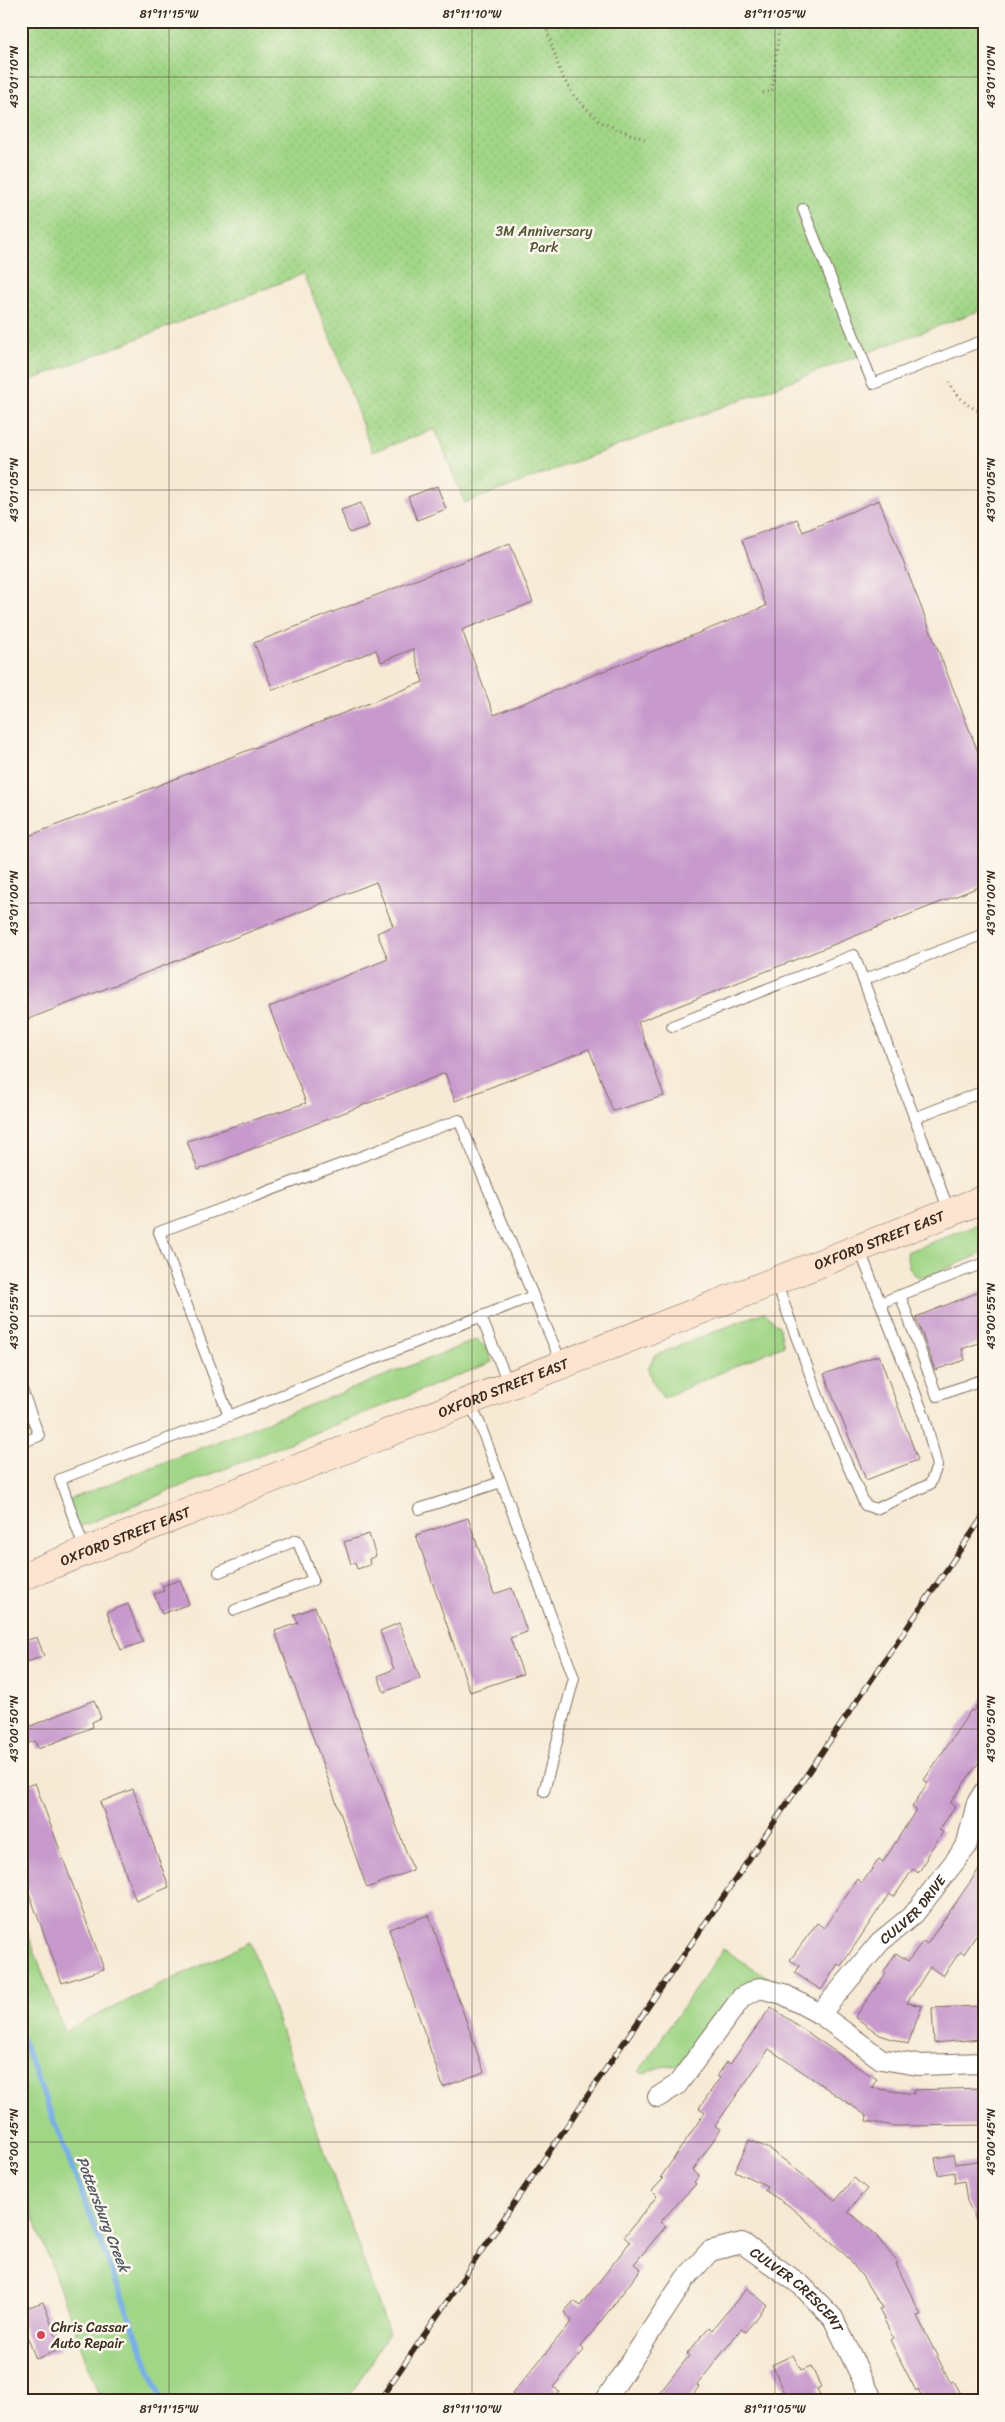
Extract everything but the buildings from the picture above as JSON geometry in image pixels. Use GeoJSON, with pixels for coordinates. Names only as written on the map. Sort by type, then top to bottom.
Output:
{"type":"FeatureCollection","features":[{"type":"Feature","properties":{"kind":"main road","name":"OXFORD STREET EAST"},"geometry":{"type":"LineString","coordinates":[[21,1577],[984,1199]]}},
{"type":"Feature","properties":{"kind":"street","name":"CULVER DRIVE"},"geometry":{"type":"LineString","coordinates":[[820,2014],[880,1942],[914,1914],[966,1847],[977,1803],[984,1792]]}},
{"type":"Feature","properties":{"kind":"street"},"geometry":{"type":"LineString","coordinates":[[658,2097],[677,2084],[742,1997],[760,1988],[783,1994],[820,2014],[881,2059],[918,2065],[984,2063]]}},
{"type":"Feature","properties":{"kind":"street","name":"CULVER CRESCENT"},"geometry":{"type":"LineString","coordinates":[[605,2401],[685,2279],[710,2251],[742,2243],[801,2285],[833,2318],[873,2401]]}},
{"type":"Feature","properties":{"kind":"lane"},"geometry":{"type":"LineString","coordinates":[[803,208],[874,384],[984,340]]}},
{"type":"Feature","properties":{"kind":"lane"},"geometry":{"type":"LineString","coordinates":[[863,980],[984,934]]}},
{"type":"Feature","properties":{"kind":"lane"},"geometry":{"type":"LineString","coordinates":[[672,1026],[854,955],[949,1212]]}},
{"type":"Feature","properties":{"kind":"lane"},"geometry":{"type":"LineString","coordinates":[[914,1118],[984,1091]]}},
{"type":"Feature","properties":{"kind":"lane"},"geometry":{"type":"LineString","coordinates":[[229,1416],[159,1232],[460,1120],[562,1365]]}},
{"type":"Feature","properties":{"kind":"lane"},"geometry":{"type":"LineString","coordinates":[[775,1281],[824,1412],[865,1506],[876,1509],[930,1484],[937,1466],[924,1418],[859,1248]]}},
{"type":"Feature","properties":{"kind":"lane"},"geometry":{"type":"LineString","coordinates":[[880,1303],[984,1263]]}},
{"type":"Feature","properties":{"kind":"lane"},"geometry":{"type":"LineString","coordinates":[[900,1295],[937,1396],[984,1378]]}},
{"type":"Feature","properties":{"kind":"lane"},"geometry":{"type":"LineString","coordinates":[[85,1552],[60,1479],[229,1416],[533,1296]]}},
{"type":"Feature","properties":{"kind":"lane"},"geometry":{"type":"LineString","coordinates":[[481,1317],[509,1385]]}},
{"type":"Feature","properties":{"kind":"lane"},"geometry":{"type":"LineString","coordinates":[[21,1387],[39,1436],[21,1443]]}},
{"type":"Feature","properties":{"kind":"lane"},"geometry":{"type":"LineString","coordinates":[[469,1401],[574,1678],[544,1791]]}},
{"type":"Feature","properties":{"kind":"lane"},"geometry":{"type":"LineString","coordinates":[[419,1509],[501,1482]]}},
{"type":"Feature","properties":{"kind":"lane"},"geometry":{"type":"LineString","coordinates":[[219,1572],[296,1540],[300,1548],[313,1580],[235,1610]]}},
{"type":"Feature","properties":{"kind":"path"},"geometry":{"type":"LineString","coordinates":[[544,21],[561,74],[574,96],[600,122],[648,141]]}},
{"type":"Feature","properties":{"kind":"path"},"geometry":{"type":"LineString","coordinates":[[763,94],[772,91],[780,21]]}},
{"type":"Feature","properties":{"kind":"path"},"geometry":{"type":"LineString","coordinates":[[949,382],[957,397],[969,406],[984,413]]}},
{"type":"Feature","properties":{"kind":"green space","name":"3M Anniversary Park"},"geometry":{"type":"Polygon","coordinates":[[[21,21],[984,21],[984,309],[465,503],[435,429],[372,452],[333,344],[303,274],[21,384],[21,21]]]}},
{"type":"Feature","properties":{"kind":"green space"},"geometry":{"type":"Polygon","coordinates":[[[984,1223],[984,1253],[926,1277],[916,1276],[909,1268],[906,1252],[984,1223]]]}},
{"type":"Feature","properties":{"kind":"green space"},"geometry":{"type":"Polygon","coordinates":[[[764,1312],[779,1326],[784,1345],[663,1398],[651,1379],[648,1368],[654,1356],[764,1312]]]}},
{"type":"Feature","properties":{"kind":"green space"},"geometry":{"type":"Polygon","coordinates":[[[476,1340],[487,1348],[492,1362],[79,1527],[68,1500],[476,1340]]]}},
{"type":"Feature","properties":{"kind":"green space"},"geometry":{"type":"Polygon","coordinates":[[[26,1928],[64,2031],[250,1942],[389,2333],[347,2401],[101,2401],[21,2183],[21,1930],[26,1928]]]}},
{"type":"Feature","properties":{"kind":"green space"},"geometry":{"type":"Polygon","coordinates":[[[723,1949],[769,1978],[750,1981],[735,1992],[680,2065],[660,2067],[643,2074],[639,2071],[723,1949]]]}},
{"type":"Feature","properties":{"kind":"waterway","name":"Pottersburg Creek"},"geometry":{"type":"LineString","coordinates":[[21,2036],[162,2401]]}},
{"type":"Feature","properties":{"kind":"railway"},"geometry":{"type":"LineString","coordinates":[[379,2401],[984,1515]]}},
{"type":"Feature","properties":{"kind":"place","name":"Chris Cassar Auto Repair"},"geometry":{"type":"Point","coordinates":[41,2335]}}]}
